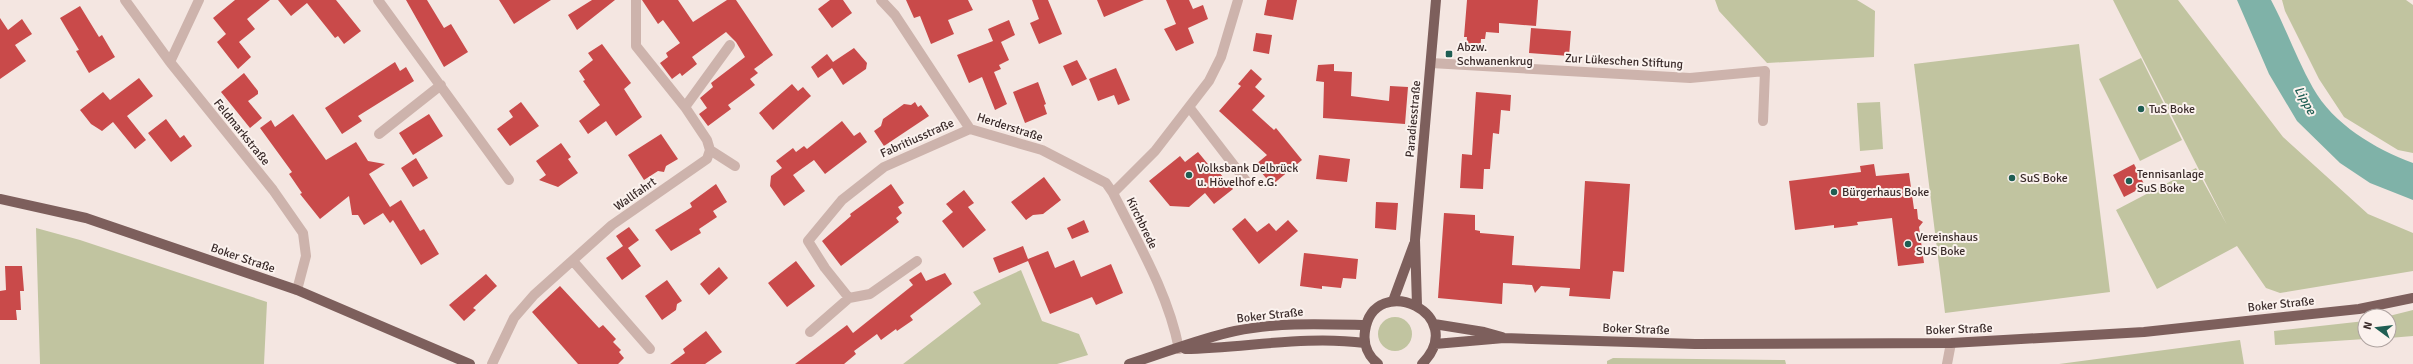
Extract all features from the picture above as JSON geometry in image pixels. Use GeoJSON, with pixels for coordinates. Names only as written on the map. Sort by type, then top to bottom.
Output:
{"type":"FeatureCollection","features":[{"type":"Feature","properties":{"kind":"main road","name":"Paradiesstraße"},"geometry":{"type":"LineString","coordinates":[[1417,304],[1415,240],[1436,0]]}},
{"type":"Feature","properties":{"kind":"main road","name":"Boker Straße"},"geometry":{"type":"LineString","coordinates":[[0,199],[86,218],[297,290],[470,364]]}},
{"type":"Feature","properties":{"kind":"main road","name":"Paradiesstraße"},"geometry":{"type":"LineString","coordinates":[[1393,301],[1415,240]]}},
{"type":"Feature","properties":{"kind":"main road","name":"Boker Straße"},"geometry":{"type":"LineString","coordinates":[[1435,344],[1473,342],[1504,338],[1695,344],[1950,343],[2144,332],[2359,309],[2413,298]]}},
{"type":"Feature","properties":{"kind":"main road"},"geometry":{"type":"LineString","coordinates":[[1378,364],[1368,352],[1365,343],[1366,325],[1372,314],[1381,306],[1393,301],[1405,301],[1417,304],[1427,313],[1434,324],[1435,344],[1430,355],[1422,364]]}},
{"type":"Feature","properties":{"kind":"main road","name":"Boker Straße"},"geometry":{"type":"LineString","coordinates":[[1129,364],[1179,349],[1202,340],[1262,327],[1307,324],[1366,325]]}},
{"type":"Feature","properties":{"kind":"main road","name":"Boker Straße"},"geometry":{"type":"LineString","coordinates":[[1434,324],[1484,332],[1504,338]]}},
{"type":"Feature","properties":{"kind":"main road","name":"Boker Straße"},"geometry":{"type":"LineString","coordinates":[[1179,349],[1231,348],[1284,341],[1316,340],[1365,343]]}},
{"type":"Feature","properties":{"kind":"street","name":"Feldmarkstraße"},"geometry":{"type":"LineString","coordinates":[[125,0],[170,62],[273,190],[303,233],[306,256],[297,290]]}},
{"type":"Feature","properties":{"kind":"street"},"geometry":{"type":"LineString","coordinates":[[170,62],[199,0]]}},
{"type":"Feature","properties":{"kind":"street"},"geometry":{"type":"LineString","coordinates":[[378,0],[509,180]]}},
{"type":"Feature","properties":{"kind":"street"},"geometry":{"type":"LineString","coordinates":[[636,0],[636,46],[685,108],[707,140],[710,150],[735,166]]}},
{"type":"Feature","properties":{"kind":"street","name":"Herderstraße"},"geometry":{"type":"LineString","coordinates":[[881,0],[895,15],[970,129],[1042,150],[1106,183],[1113,193]]}},
{"type":"Feature","properties":{"kind":"street","name":"Kirchbrede"},"geometry":{"type":"LineString","coordinates":[[1179,349],[1175,328],[1163,295],[1113,193],[1155,151],[1216,69],[1238,0]]}},
{"type":"Feature","properties":{"kind":"street"},"geometry":{"type":"LineString","coordinates":[[685,108],[730,45]]}},
{"type":"Feature","properties":{"kind":"street","name":"Zur Lükeschen Stiftung"},"geometry":{"type":"LineString","coordinates":[[1431,63],[1690,78],[1765,71],[1763,121]]}},
{"type":"Feature","properties":{"kind":"street"},"geometry":{"type":"LineString","coordinates":[[379,134],[441,85]]}},
{"type":"Feature","properties":{"kind":"street"},"geometry":{"type":"LineString","coordinates":[[1189,107],[1246,181]]}},
{"type":"Feature","properties":{"kind":"street","name":"Fabritiusstraße"},"geometry":{"type":"LineString","coordinates":[[850,298],[825,268],[808,241],[842,200],[884,166],[970,129]]}},
{"type":"Feature","properties":{"kind":"street","name":"Wallfahrt"},"geometry":{"type":"LineString","coordinates":[[492,364],[514,318],[534,295],[612,225],[707,159],[710,150]]}},
{"type":"Feature","properties":{"kind":"street"},"geometry":{"type":"LineString","coordinates":[[573,261],[650,349]]}},
{"type":"Feature","properties":{"kind":"street"},"geometry":{"type":"LineString","coordinates":[[810,332],[850,298],[870,294],[918,261]]}},
{"type":"Feature","properties":{"kind":"street"},"geometry":{"type":"LineString","coordinates":[[1947,364],[1950,343]]}},
{"type":"Feature","properties":{"kind":"green space"},"geometry":{"type":"Polygon","coordinates":[[[1715,0],[1857,0],[1875,11],[1874,57],[1767,63],[1719,11],[1715,0]]]}},
{"type":"Feature","properties":{"kind":"green space"},"geometry":{"type":"Polygon","coordinates":[[[2113,0],[2178,0],[2283,137],[2368,214],[2413,233],[2413,271],[2280,293],[2266,288],[2237,246],[2157,289],[2116,210],[2196,168],[2227,225],[2113,0]]]}},
{"type":"Feature","properties":{"kind":"green space"},"geometry":{"type":"Polygon","coordinates":[[[2282,0],[2406,0],[2413,5],[2413,153],[2398,150],[2344,117],[2319,79],[2285,11],[2282,0]]]}},
{"type":"Feature","properties":{"kind":"green space","name":"SuS Boke"},"geometry":{"type":"Polygon","coordinates":[[[2079,44],[2110,292],[1945,313],[1914,64],[2079,44]]]}},
{"type":"Feature","properties":{"kind":"green space","name":"TuS Boke"},"geometry":{"type":"Polygon","coordinates":[[[2141,58],[2182,140],[2140,161],[2099,79],[2141,58]]]}},
{"type":"Feature","properties":{"kind":"green space"},"geometry":{"type":"Polygon","coordinates":[[[1880,102],[1883,149],[1860,151],[1857,103],[1880,102]]]}},
{"type":"Feature","properties":{"kind":"green space"},"geometry":{"type":"Polygon","coordinates":[[[36,228],[80,240],[267,302],[264,364],[40,364],[36,228]]]}},
{"type":"Feature","properties":{"kind":"green space"},"geometry":{"type":"Polygon","coordinates":[[[1021,270],[1042,321],[1079,334],[1088,355],[1057,364],[903,364],[981,304],[973,292],[1021,270]]]}},
{"type":"Feature","properties":{"kind":"green space"},"geometry":{"type":"Polygon","coordinates":[[[2413,310],[2413,336],[2397,337],[2397,314],[2413,310]]]}},
{"type":"Feature","properties":{"kind":"green space"},"geometry":{"type":"Polygon","coordinates":[[[1395,317],[1401,318],[1407,322],[1411,328],[1411,340],[1407,346],[1401,350],[1395,351],[1389,350],[1383,346],[1379,340],[1378,334],[1379,328],[1383,322],[1389,318],[1395,317]]]}},
{"type":"Feature","properties":{"kind":"green space"},"geometry":{"type":"Polygon","coordinates":[[[2357,322],[2357,340],[2275,345],[2274,331],[2357,322]]]}},
{"type":"Feature","properties":{"kind":"green space"},"geometry":{"type":"Polygon","coordinates":[[[2240,340],[2244,364],[2059,364],[2240,340]]]}},
{"type":"Feature","properties":{"kind":"green space"},"geometry":{"type":"Polygon","coordinates":[[[1613,358],[1785,360],[1786,364],[1607,364],[1607,361],[1613,358]]]}},
{"type":"Feature","properties":{"kind":"water","name":"Lippe"},"geometry":{"type":"Polygon","coordinates":[[[2237,0],[2271,0],[2307,77],[2321,101],[2343,124],[2356,134],[2370,143],[2413,163],[2413,200],[2370,183],[2340,163],[2297,121],[2269,74],[2237,0]]]}},
{"type":"Feature","properties":{"kind":"building"},"geometry":{"type":"Polygon","coordinates":[[[235,0],[270,0],[247,19],[255,29],[239,42],[251,57],[238,69],[217,42],[226,34],[213,18],[235,0]]]}},
{"type":"Feature","properties":{"kind":"building"},"geometry":{"type":"Polygon","coordinates":[[[278,0],[336,0],[361,31],[344,44],[338,36],[335,38],[307,3],[291,16],[278,0]]]}},
{"type":"Feature","properties":{"kind":"building"},"geometry":{"type":"Polygon","coordinates":[[[406,0],[427,0],[444,28],[451,24],[468,52],[444,67],[406,0]]]}},
{"type":"Feature","properties":{"kind":"building"},"geometry":{"type":"Polygon","coordinates":[[[499,0],[551,0],[514,24],[499,0]]]}},
{"type":"Feature","properties":{"kind":"building"},"geometry":{"type":"Polygon","coordinates":[[[592,0],[615,0],[577,30],[568,15],[592,0]]]}},
{"type":"Feature","properties":{"kind":"building"},"geometry":{"type":"Polygon","coordinates":[[[642,0],[678,0],[693,22],[727,0],[736,0],[773,55],[754,69],[758,73],[750,79],[755,85],[728,105],[731,109],[708,126],[699,114],[707,108],[700,98],[713,87],[711,83],[745,57],[736,42],[726,32],[692,57],[697,64],[682,76],[680,73],[672,79],[660,63],[668,57],[666,53],[680,43],[663,20],[658,24],[642,0]]]}},
{"type":"Feature","properties":{"kind":"building"},"geometry":{"type":"Polygon","coordinates":[[[830,0],[843,0],[852,13],[832,28],[818,9],[830,0]]]}},
{"type":"Feature","properties":{"kind":"building"},"geometry":{"type":"Polygon","coordinates":[[[906,0],[968,0],[973,10],[948,20],[954,34],[931,44],[920,16],[914,18],[906,0]]]}},
{"type":"Feature","properties":{"kind":"building"},"geometry":{"type":"Polygon","coordinates":[[[1032,0],[1048,0],[1062,34],[1039,44],[1030,23],[1039,19],[1032,0]]]}},
{"type":"Feature","properties":{"kind":"building"},"geometry":{"type":"Polygon","coordinates":[[[1097,0],[1144,0],[1104,17],[1097,0]]]}},
{"type":"Feature","properties":{"kind":"building"},"geometry":{"type":"Polygon","coordinates":[[[1166,0],[1189,0],[1193,9],[1203,5],[1208,19],[1188,28],[1194,43],[1176,51],[1164,29],[1176,24],[1166,0]]]}},
{"type":"Feature","properties":{"kind":"building"},"geometry":{"type":"Polygon","coordinates":[[[1267,0],[1297,0],[1293,20],[1264,15],[1267,0]]]}},
{"type":"Feature","properties":{"kind":"building"},"geometry":{"type":"Polygon","coordinates":[[[1467,0],[1538,0],[1536,26],[1499,23],[1499,33],[1486,32],[1485,39],[1481,39],[1480,51],[1466,50],[1467,37],[1464,37],[1467,0]]]}},
{"type":"Feature","properties":{"kind":"building"},"geometry":{"type":"Polygon","coordinates":[[[80,6],[99,37],[102,35],[115,57],[89,73],[76,51],[79,50],[60,18],[80,6]]]}},
{"type":"Feature","properties":{"kind":"building"},"geometry":{"type":"Polygon","coordinates":[[[0,18],[8,30],[22,19],[32,34],[15,45],[26,61],[0,79],[0,18]]]}},
{"type":"Feature","properties":{"kind":"building"},"geometry":{"type":"Polygon","coordinates":[[[1009,20],[1015,35],[1001,42],[1009,60],[999,65],[1001,69],[994,72],[1007,104],[995,110],[982,77],[969,83],[957,55],[993,41],[988,29],[1009,20]]]}},
{"type":"Feature","properties":{"kind":"building"},"geometry":{"type":"Polygon","coordinates":[[[1531,28],[1571,31],[1569,56],[1529,53],[1531,28]]]}},
{"type":"Feature","properties":{"kind":"building"},"geometry":{"type":"Polygon","coordinates":[[[1256,33],[1272,35],[1269,54],[1253,51],[1256,33]]]}},
{"type":"Feature","properties":{"kind":"building"},"geometry":{"type":"Polygon","coordinates":[[[602,44],[631,83],[624,89],[642,117],[616,136],[606,121],[588,134],[579,121],[600,105],[583,81],[585,80],[579,71],[593,60],[588,53],[602,44]]]}},
{"type":"Feature","properties":{"kind":"building"},"geometry":{"type":"Polygon","coordinates":[[[854,48],[867,63],[866,69],[843,85],[832,68],[818,78],[811,67],[827,54],[833,62],[854,48]]]}},
{"type":"Feature","properties":{"kind":"building"},"geometry":{"type":"Polygon","coordinates":[[[1077,60],[1087,79],[1072,86],[1063,66],[1077,60]]]}},
{"type":"Feature","properties":{"kind":"building"},"geometry":{"type":"Polygon","coordinates":[[[395,62],[400,71],[406,67],[414,81],[358,116],[362,121],[342,134],[325,108],[395,62]]]}},
{"type":"Feature","properties":{"kind":"building"},"geometry":{"type":"Polygon","coordinates":[[[1334,64],[1334,71],[1352,72],[1351,96],[1389,101],[1390,86],[1408,87],[1405,124],[1323,118],[1324,82],[1316,81],[1318,65],[1334,64]]]}},
{"type":"Feature","properties":{"kind":"building"},"geometry":{"type":"Polygon","coordinates":[[[1116,68],[1130,100],[1118,105],[1114,95],[1098,101],[1089,79],[1116,68]]]}},
{"type":"Feature","properties":{"kind":"building"},"geometry":{"type":"Polygon","coordinates":[[[1251,69],[1262,79],[1255,87],[1265,96],[1252,110],[1274,130],[1276,128],[1302,160],[1272,185],[1255,165],[1267,155],[1219,111],[1241,86],[1238,84],[1251,69]]]}},
{"type":"Feature","properties":{"kind":"building"},"geometry":{"type":"Polygon","coordinates":[[[244,73],[258,91],[258,94],[248,101],[262,118],[250,128],[221,92],[244,73]]]}},
{"type":"Feature","properties":{"kind":"building"},"geometry":{"type":"Polygon","coordinates":[[[139,78],[153,96],[127,116],[146,140],[135,149],[113,122],[102,131],[91,124],[80,110],[103,92],[110,100],[139,78]]]}},
{"type":"Feature","properties":{"kind":"building"},"geometry":{"type":"Polygon","coordinates":[[[1038,82],[1046,104],[1044,105],[1047,114],[1025,123],[1013,92],[1038,82]]]}},
{"type":"Feature","properties":{"kind":"building"},"geometry":{"type":"Polygon","coordinates":[[[792,84],[798,91],[803,87],[811,96],[773,130],[759,113],[792,84]]]}},
{"type":"Feature","properties":{"kind":"building"},"geometry":{"type":"Polygon","coordinates":[[[1476,92],[1511,95],[1510,111],[1501,110],[1499,134],[1493,133],[1490,169],[1484,169],[1483,189],[1460,188],[1462,154],[1472,155],[1476,92]]]}},
{"type":"Feature","properties":{"kind":"building"},"geometry":{"type":"Polygon","coordinates":[[[521,102],[539,126],[510,146],[497,129],[513,117],[509,111],[521,102]]]}},
{"type":"Feature","properties":{"kind":"building"},"geometry":{"type":"Polygon","coordinates":[[[915,102],[918,107],[921,105],[929,116],[884,146],[874,131],[881,126],[883,119],[904,104],[911,105],[915,102]]]}},
{"type":"Feature","properties":{"kind":"building"},"geometry":{"type":"Polygon","coordinates":[[[293,114],[326,160],[356,142],[368,161],[385,164],[369,174],[390,207],[401,200],[420,231],[424,229],[439,254],[421,265],[393,220],[390,223],[383,213],[364,225],[358,215],[352,215],[349,196],[320,219],[300,194],[302,193],[289,174],[292,172],[260,128],[271,120],[275,127],[293,114]]]}},
{"type":"Feature","properties":{"kind":"building"},"geometry":{"type":"Polygon","coordinates":[[[429,114],[443,136],[413,155],[399,133],[429,114]]]}},
{"type":"Feature","properties":{"kind":"building"},"geometry":{"type":"Polygon","coordinates":[[[166,119],[180,138],[184,135],[192,146],[171,162],[148,133],[166,119]]]}},
{"type":"Feature","properties":{"kind":"building"},"geometry":{"type":"Polygon","coordinates":[[[842,121],[854,136],[860,132],[867,142],[825,174],[814,160],[793,175],[805,191],[784,206],[770,186],[771,176],[782,168],[776,161],[793,148],[796,152],[804,146],[807,149],[842,121]]]}},
{"type":"Feature","properties":{"kind":"building"},"geometry":{"type":"Polygon","coordinates":[[[661,134],[678,159],[666,166],[664,172],[658,171],[644,180],[628,155],[661,134]]]}},
{"type":"Feature","properties":{"kind":"building"},"geometry":{"type":"Polygon","coordinates":[[[561,143],[571,157],[568,159],[578,173],[558,187],[539,180],[546,175],[536,161],[561,143]]]}},
{"type":"Feature","properties":{"kind":"building","name":"Volksbank Delbrück u. Hövelhof e.G."},"geometry":{"type":"Polygon","coordinates":[[[1198,152],[1212,169],[1214,166],[1233,189],[1214,204],[1205,193],[1189,207],[1170,206],[1149,181],[1180,156],[1185,162],[1198,152]]]}},
{"type":"Feature","properties":{"kind":"building"},"geometry":{"type":"Polygon","coordinates":[[[1319,155],[1350,159],[1347,182],[1316,179],[1319,155]]]}},
{"type":"Feature","properties":{"kind":"building"},"geometry":{"type":"Polygon","coordinates":[[[416,158],[428,178],[413,187],[401,168],[416,158]]]}},
{"type":"Feature","properties":{"kind":"building","name":"Bürgerhaus Boke"},"geometry":{"type":"Polygon","coordinates":[[[1874,164],[1876,176],[1909,173],[1914,209],[1917,209],[1918,219],[1923,222],[1919,227],[1924,263],[1898,266],[1892,218],[1857,222],[1858,225],[1851,226],[1834,228],[1834,225],[1795,230],[1789,181],[1861,172],[1860,166],[1874,164]]]}},
{"type":"Feature","properties":{"kind":"building","name":"Tennisanlage SuS Boke"},"geometry":{"type":"Polygon","coordinates":[[[2134,164],[2145,186],[2124,197],[2113,175],[2134,164]]]}},
{"type":"Feature","properties":{"kind":"building"},"geometry":{"type":"Polygon","coordinates":[[[1044,177],[1061,200],[1043,214],[1033,215],[1026,220],[1011,202],[1044,177]]]}},
{"type":"Feature","properties":{"kind":"building"},"geometry":{"type":"Polygon","coordinates":[[[1585,181],[1630,184],[1624,272],[1613,271],[1610,299],[1569,296],[1570,288],[1541,286],[1535,293],[1532,285],[1503,283],[1502,304],[1438,298],[1444,213],[1475,215],[1475,230],[1480,231],[1480,233],[1514,236],[1512,265],[1580,269],[1585,181]]]}},
{"type":"Feature","properties":{"kind":"building"},"geometry":{"type":"Polygon","coordinates":[[[716,184],[727,202],[713,211],[717,217],[699,229],[701,233],[671,251],[655,230],[692,207],[690,203],[716,184]]]}},
{"type":"Feature","properties":{"kind":"building"},"geometry":{"type":"Polygon","coordinates":[[[891,184],[904,203],[898,207],[902,213],[896,218],[899,222],[841,266],[822,241],[851,216],[850,214],[891,184]]]}},
{"type":"Feature","properties":{"kind":"building"},"geometry":{"type":"Polygon","coordinates":[[[964,190],[974,203],[968,207],[986,230],[963,248],[942,221],[953,212],[946,204],[964,190]]]}},
{"type":"Feature","properties":{"kind":"building"},"geometry":{"type":"Polygon","coordinates":[[[1376,202],[1398,203],[1396,230],[1375,228],[1376,202]]]}},
{"type":"Feature","properties":{"kind":"building"},"geometry":{"type":"Polygon","coordinates":[[[1245,218],[1257,232],[1269,223],[1276,231],[1288,220],[1298,231],[1259,264],[1232,229],[1245,218]]]}},
{"type":"Feature","properties":{"kind":"building"},"geometry":{"type":"Polygon","coordinates":[[[1084,220],[1089,232],[1072,239],[1067,228],[1084,220]]]}},
{"type":"Feature","properties":{"kind":"building"},"geometry":{"type":"Polygon","coordinates":[[[629,227],[639,240],[628,248],[641,266],[622,280],[606,258],[623,246],[616,236],[629,227]]]}},
{"type":"Feature","properties":{"kind":"building"},"geometry":{"type":"Polygon","coordinates":[[[1023,246],[1028,259],[1048,251],[1055,268],[1074,260],[1081,277],[1111,264],[1123,293],[1096,305],[1092,297],[1050,314],[1028,261],[999,273],[993,258],[1023,246]]]}},
{"type":"Feature","properties":{"kind":"building"},"geometry":{"type":"Polygon","coordinates":[[[1304,253],[1358,259],[1356,279],[1343,278],[1341,288],[1322,286],[1322,289],[1300,286],[1304,253]]]}},
{"type":"Feature","properties":{"kind":"building"},"geometry":{"type":"Polygon","coordinates":[[[796,261],[815,286],[787,307],[768,283],[796,261]]]}},
{"type":"Feature","properties":{"kind":"building"},"geometry":{"type":"Polygon","coordinates":[[[5,266],[22,266],[24,291],[20,291],[21,310],[16,310],[17,320],[0,320],[0,291],[6,290],[5,266]]]}},
{"type":"Feature","properties":{"kind":"building"},"geometry":{"type":"Polygon","coordinates":[[[719,267],[728,278],[709,295],[700,284],[719,267]]]}},
{"type":"Feature","properties":{"kind":"building"},"geometry":{"type":"Polygon","coordinates":[[[921,272],[926,281],[945,273],[952,284],[910,316],[913,320],[897,331],[896,329],[881,340],[877,334],[854,351],[856,354],[844,364],[795,364],[847,325],[853,333],[913,285],[909,280],[921,272]]]}},
{"type":"Feature","properties":{"kind":"building"},"geometry":{"type":"Polygon","coordinates":[[[486,274],[497,286],[473,308],[476,310],[464,321],[449,305],[486,274]]]}},
{"type":"Feature","properties":{"kind":"building"},"geometry":{"type":"Polygon","coordinates":[[[667,280],[682,301],[677,304],[676,310],[662,320],[645,296],[667,280]]]}},
{"type":"Feature","properties":{"kind":"building"},"geometry":{"type":"Polygon","coordinates":[[[560,286],[599,328],[603,325],[616,339],[613,342],[621,350],[619,352],[624,358],[618,364],[578,364],[532,312],[560,286]]]}},
{"type":"Feature","properties":{"kind":"building"},"geometry":{"type":"Polygon","coordinates":[[[706,331],[722,352],[705,364],[670,364],[685,353],[683,349],[706,331]]]}},
{"type":"Feature","properties":{"kind":"place","name":"Abzw. Schwanenkrug"},"geometry":{"type":"Point","coordinates":[1449,54]}},
{"type":"Feature","properties":{"kind":"place","name":"TuS Boke"},"geometry":{"type":"Point","coordinates":[2141,109]}},
{"type":"Feature","properties":{"kind":"place","name":"Volksbank Delbrück u. Hövelhof e.G."},"geometry":{"type":"Point","coordinates":[1189,175]}},
{"type":"Feature","properties":{"kind":"place","name":"SuS Boke"},"geometry":{"type":"Point","coordinates":[2012,178]}},
{"type":"Feature","properties":{"kind":"place","name":"Tennisanlage SuS Boke"},"geometry":{"type":"Point","coordinates":[2129,181]}},
{"type":"Feature","properties":{"kind":"place","name":"Bürgerhaus Boke"},"geometry":{"type":"Point","coordinates":[1834,192]}},
{"type":"Feature","properties":{"kind":"place","name":"Vereinshaus SUS Boke"},"geometry":{"type":"Point","coordinates":[1908,244]}}]}
